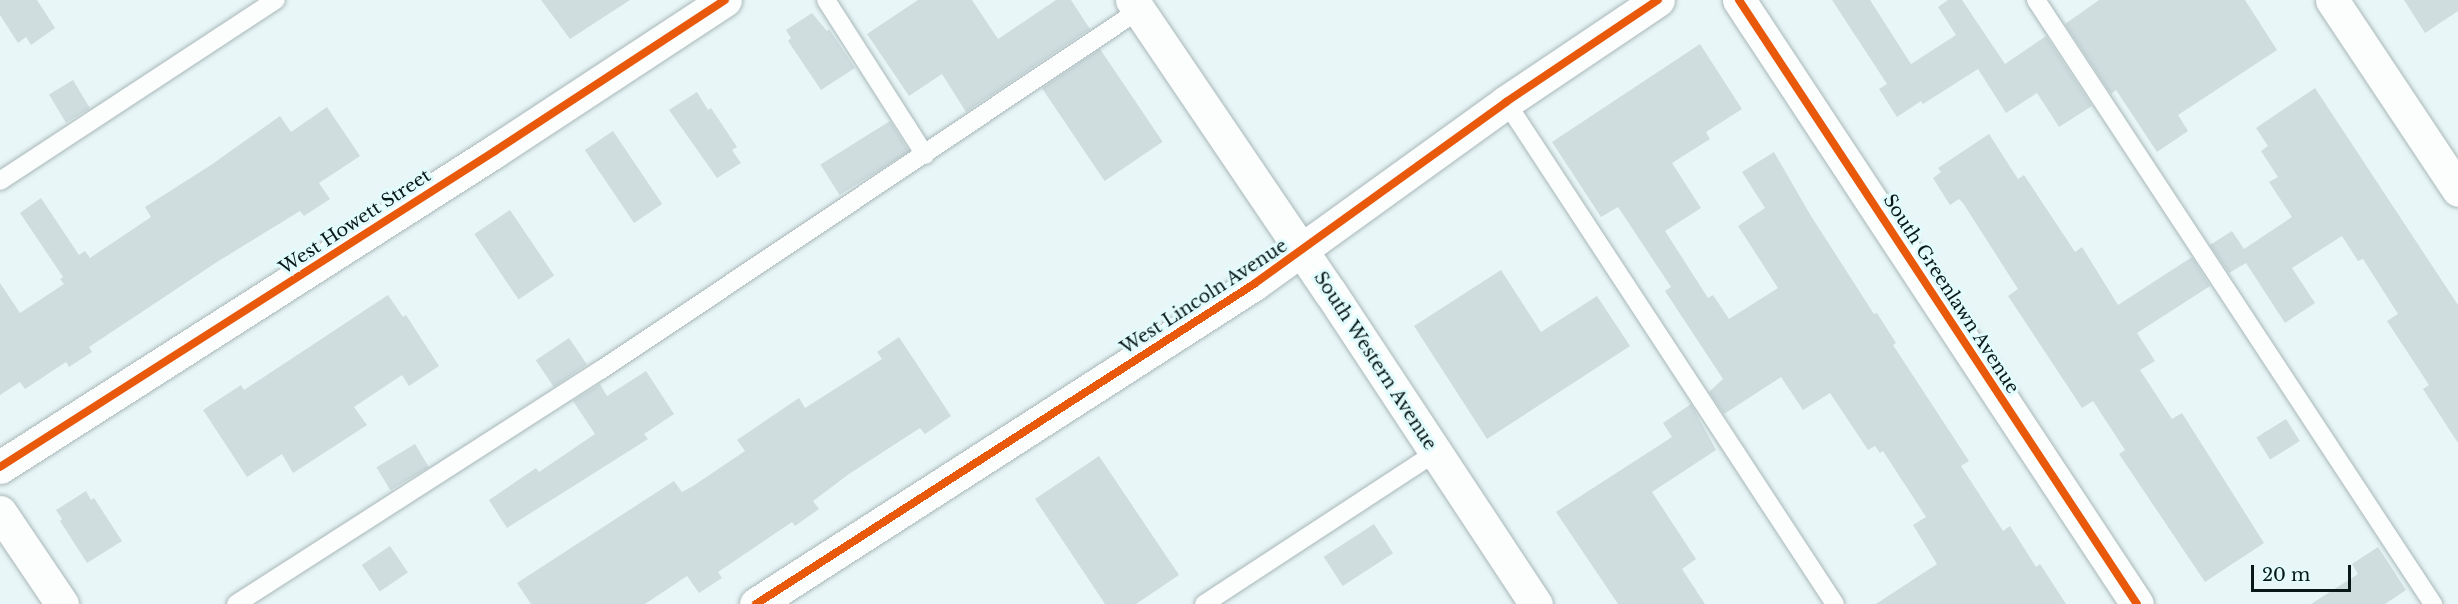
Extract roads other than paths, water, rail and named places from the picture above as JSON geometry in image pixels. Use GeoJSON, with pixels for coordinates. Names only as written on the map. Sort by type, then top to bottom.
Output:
{"type":"FeatureCollection","features":[{"type":"Feature","properties":{"kind":"main road","name":"West Howett Street"},"geometry":{"type":"LineString","coordinates":[[0,467],[495,151],[725,0]]}},
{"type":"Feature","properties":{"kind":"main road","name":"West Lincoln Avenue"},"geometry":{"type":"LineString","coordinates":[[756,604],[1302,251],[1506,102],[1658,0]]}},
{"type":"Feature","properties":{"kind":"main road","name":"South Greenlawn Avenue"},"geometry":{"type":"LineString","coordinates":[[1739,0],[2137,604]]}},
{"type":"Feature","properties":{"kind":"main road"},"geometry":{"type":"LineString","coordinates":[[2332,0],[2458,190]]}},
{"type":"Feature","properties":{"kind":"main road","name":"South Western Avenue"},"geometry":{"type":"LineString","coordinates":[[1135,5],[1302,251],[1536,604]]}},
{"type":"Feature","properties":{"kind":"main road"},"geometry":{"type":"LineString","coordinates":[[0,512],[62,604]]}},
{"type":"Feature","properties":{"kind":"lane"},"geometry":{"type":"LineString","coordinates":[[0,181],[276,0]]}},
{"type":"Feature","properties":{"kind":"lane"},"geometry":{"type":"LineString","coordinates":[[826,0],[925,155]]}},
{"type":"Feature","properties":{"kind":"lane"},"geometry":{"type":"LineString","coordinates":[[2036,0],[2433,604]]}},
{"type":"Feature","properties":{"kind":"lane"},"geometry":{"type":"LineString","coordinates":[[236,604],[601,370],[925,155],[1135,5]]}},
{"type":"Feature","properties":{"kind":"lane"},"geometry":{"type":"LineString","coordinates":[[1506,102],[1835,604]]}},
{"type":"Feature","properties":{"kind":"lane"},"geometry":{"type":"LineString","coordinates":[[1204,604],[1436,453]]}}]}
